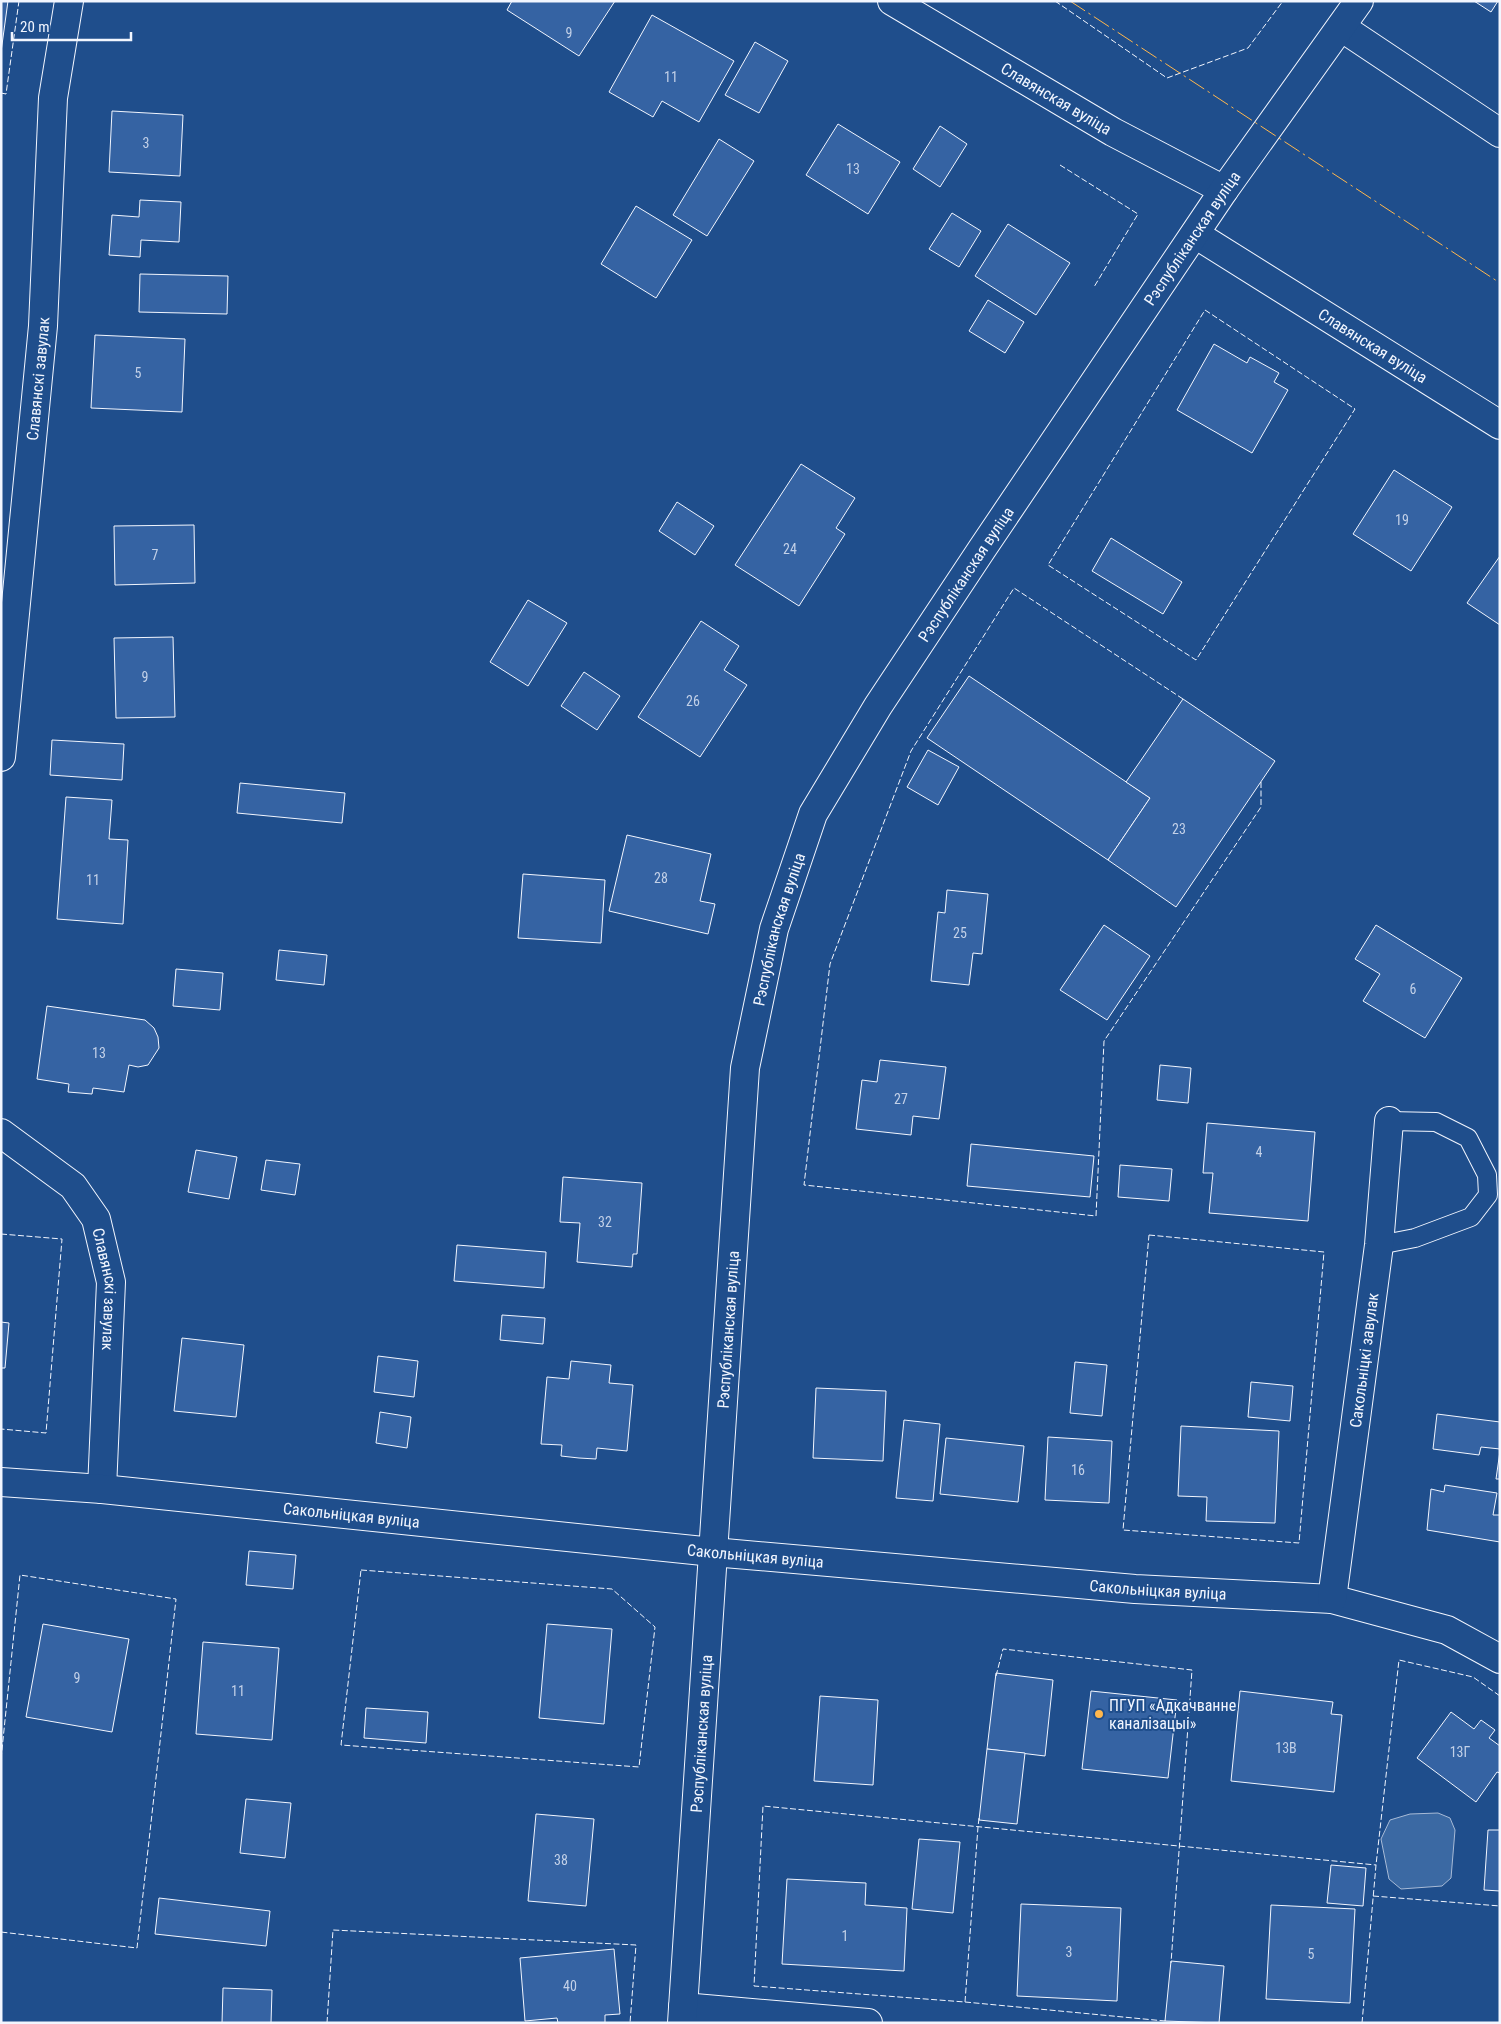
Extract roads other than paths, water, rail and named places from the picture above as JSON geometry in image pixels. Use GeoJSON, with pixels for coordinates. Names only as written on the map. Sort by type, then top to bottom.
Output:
{"type":"FeatureCollection","features":[{"type":"Feature","properties":{"kind":"street","name":"Славянскі завулак"},"geometry":{"type":"LineString","coordinates":[[1,757],[43,326],[53,98],[69,1]]}},
{"type":"Feature","properties":{"kind":"street","name":"Славянская вуліца"},"geometry":{"type":"LineString","coordinates":[[892,1],[1113,132],[1224,190]]}},
{"type":"Feature","properties":{"kind":"street","name":"Рэспубліканская вуліца"},"geometry":{"type":"LineString","coordinates":[[683,2015],[745,1068],[774,929],[813,814],[883,697],[1224,190],[1359,1]]}},
{"type":"Feature","properties":{"kind":"street"},"geometry":{"type":"LineString","coordinates":[[1342,27],[1500,133]]}},
{"type":"Feature","properties":{"kind":"street","name":"Славянская вуліца"},"geometry":{"type":"LineString","coordinates":[[1196,234],[1500,425]]}},
{"type":"Feature","properties":{"kind":"street","name":"Сакольніцкі завулак"},"geometry":{"type":"LineString","coordinates":[[1332,1599],[1379,1245],[1389,1121]]}},
{"type":"Feature","properties":{"kind":"street","name":"Славянскі завулак"},"geometry":{"type":"LineString","coordinates":[[1,1133],[73,1186],[96,1219],[111,1282],[102,1489]]}},
{"type":"Feature","properties":{"kind":"street","name":"Сакольніцкая вуліца"},"geometry":{"type":"LineString","coordinates":[[1,1482],[102,1489],[713,1552],[1135,1589],[1332,1599],[1447,1630],[1500,1659]]}},
{"type":"Feature","properties":{"kind":"street"},"geometry":{"type":"LineString","coordinates":[[683,2015],[868,2023]]}},
{"type":"Feature","properties":{"kind":"lane"},"geometry":{"type":"LineString","coordinates":[[1379,1245],[1415,1238],[1471,1217],[1488,1195],[1487,1175],[1468,1138],[1436,1122],[1389,1121]]}},
{"type":"Feature","properties":{"kind":"water"},"geometry":{"type":"Polygon","coordinates":[[[1438,1813],[1450,1818],[1455,1830],[1451,1878],[1442,1886],[1401,1889],[1389,1879],[1381,1839],[1390,1820],[1410,1814],[1438,1813]]]}},
{"type":"Feature","properties":{"kind":"place","name":"ПГУП «Адкачванне каналізацыі»"},"geometry":{"type":"Point","coordinates":[1099,1714]}}]}
